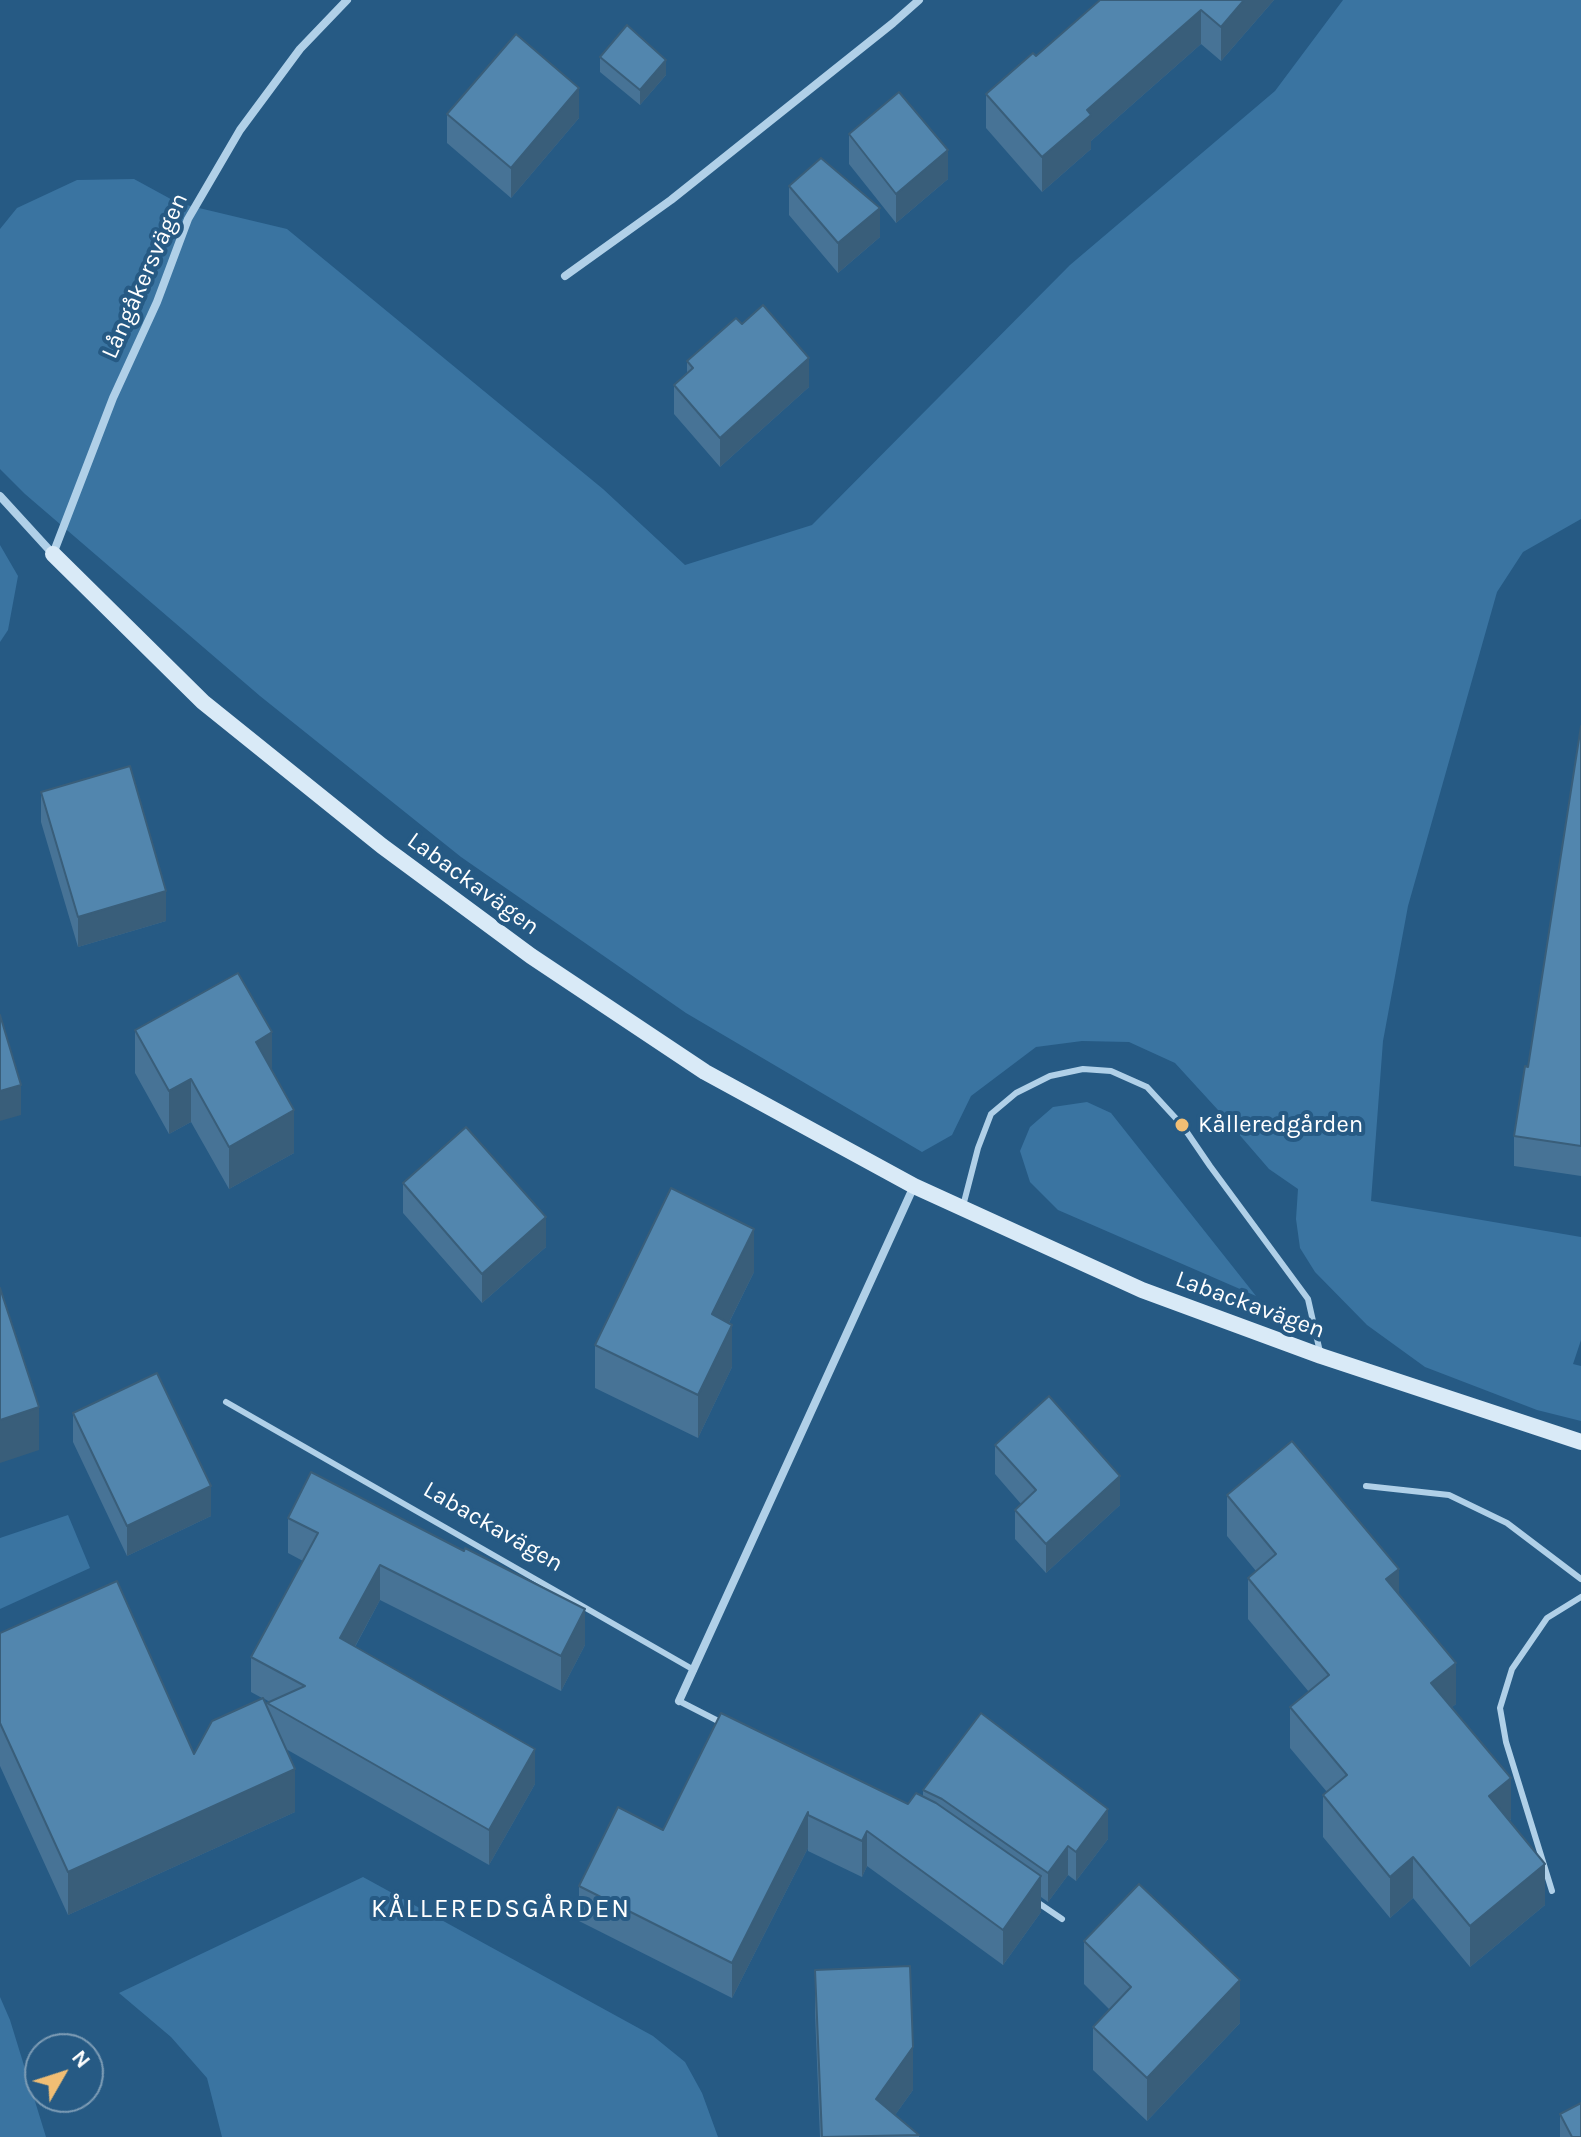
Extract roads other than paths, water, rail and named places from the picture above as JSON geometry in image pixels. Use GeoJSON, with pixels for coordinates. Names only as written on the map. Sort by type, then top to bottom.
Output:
{"type":"FeatureCollection","features":[{"type":"Feature","properties":{"kind":"street","name":"Långåkersvägen"},"geometry":{"type":"LineString","coordinates":[[53,554],[101,428],[157,302],[188,219],[240,130],[300,49],[347,0]]}},
{"type":"Feature","properties":{"kind":"street"},"geometry":{"type":"LineString","coordinates":[[565,276],[671,200],[919,0]]}},
{"type":"Feature","properties":{"kind":"street"},"geometry":{"type":"LineString","coordinates":[[0,496],[53,554]]}},
{"type":"Feature","properties":{"kind":"street","name":"Labackavägen"},"geometry":{"type":"LineString","coordinates":[[53,554],[203,702],[382,846],[531,956],[705,1072],[914,1186],[1142,1290],[1321,1356],[1581,1442]]}},
{"type":"Feature","properties":{"kind":"street"},"geometry":{"type":"LineString","coordinates":[[679,1701],[914,1186]]}},
{"type":"Feature","properties":{"kind":"lane"},"geometry":{"type":"LineString","coordinates":[[962,1209],[978,1148],[991,1114],[1016,1093],[1050,1076],[1083,1069],[1111,1071],[1147,1087],[1182,1125],[1308,1299],[1321,1356]]}},
{"type":"Feature","properties":{"kind":"lane","name":"Labackavägen"},"geometry":{"type":"LineString","coordinates":[[226,1402],[694,1670]]}},
{"type":"Feature","properties":{"kind":"lane"},"geometry":{"type":"LineString","coordinates":[[1366,1486],[1449,1495],[1507,1523],[1581,1579]]}},
{"type":"Feature","properties":{"kind":"lane"},"geometry":{"type":"LineString","coordinates":[[1552,1891],[1506,1742],[1500,1708],[1512,1669],[1547,1618],[1581,1597]]}},
{"type":"Feature","properties":{"kind":"lane"},"geometry":{"type":"LineString","coordinates":[[679,1701],[734,1729]]}},
{"type":"Feature","properties":{"kind":"lane"},"geometry":{"type":"LineString","coordinates":[[1025,1893],[1062,1919]]}},
{"type":"Feature","properties":{"kind":"place","name":"Kålleredgården"},"geometry":{"type":"Point","coordinates":[1182,1125]}},
{"type":"Feature","properties":{"kind":"district","name":"KÅLLEREDSGÅRDEN"},"geometry":{"type":"Point","coordinates":[501,1910]}}]}
